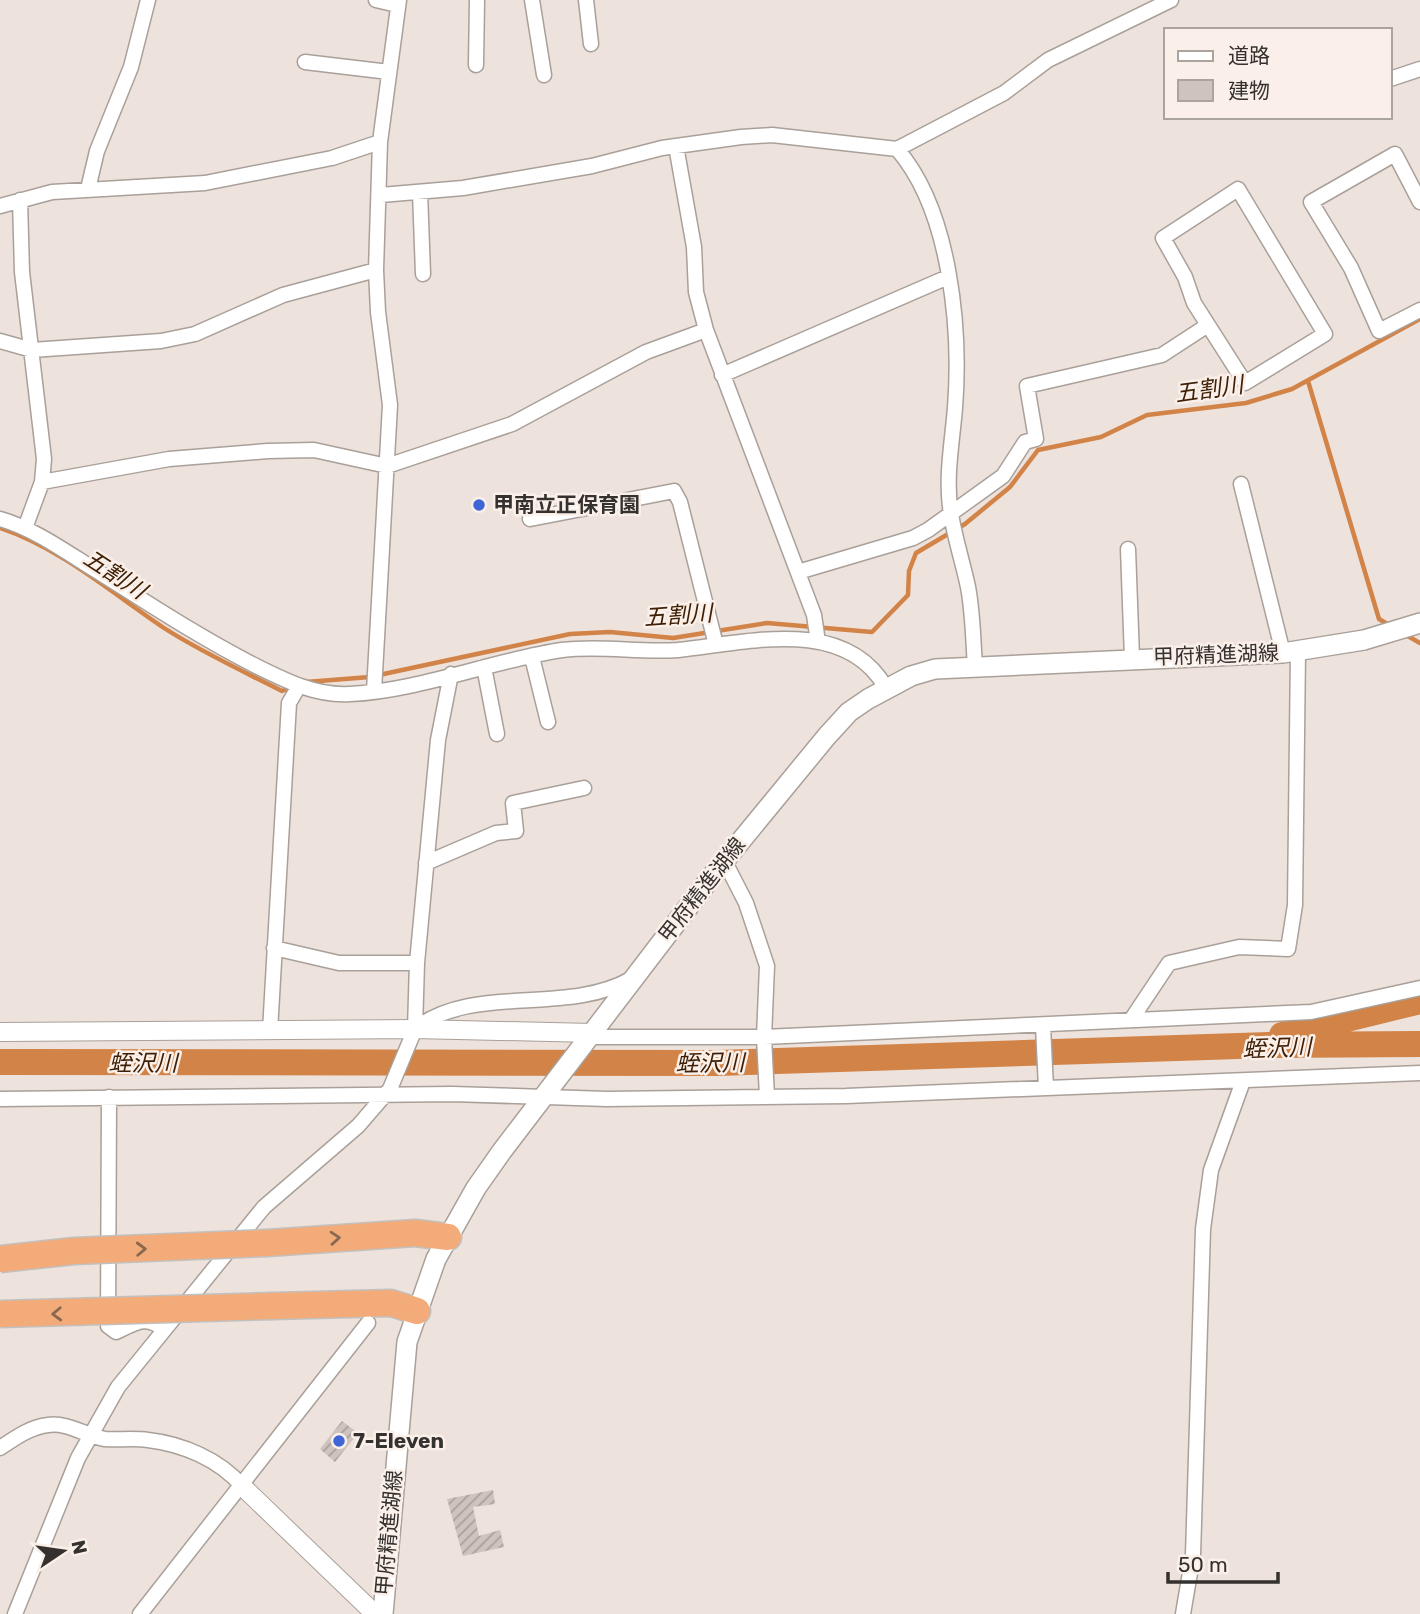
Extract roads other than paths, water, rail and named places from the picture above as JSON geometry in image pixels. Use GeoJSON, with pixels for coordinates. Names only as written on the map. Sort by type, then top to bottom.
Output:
{"type":"FeatureCollection","features":[{"type":"Feature","properties":{"kind":"highway"},"geometry":{"type":"LineString","coordinates":[[0,1259],[74,1251],[267,1244],[415,1233],[448,1237]]}},
{"type":"Feature","properties":{"kind":"highway"},"geometry":{"type":"LineString","coordinates":[[0,1314],[391,1303],[417,1311]]}},
{"type":"Feature","properties":{"kind":"main road","name":"甲府精進湖線"},"geometry":{"type":"LineString","coordinates":[[383,1614],[407,1342],[448,1237],[475,1188],[635,976],[849,712],[886,688],[911,676],[935,669],[1132,658],[1210,658],[1290,652],[1387,634],[1415,625]]}},
{"type":"Feature","properties":{"kind":"street"},"geometry":{"type":"LineString","coordinates":[[88,189],[97,151],[131,67],[148,0]]}},
{"type":"Feature","properties":{"kind":"street"},"geometry":{"type":"LineString","coordinates":[[374,691],[390,405],[377,312],[380,142],[398,3],[376,0]]}},
{"type":"Feature","properties":{"kind":"street"},"geometry":{"type":"LineString","coordinates":[[476,65],[477,0]]}},
{"type":"Feature","properties":{"kind":"street"},"geometry":{"type":"LineString","coordinates":[[532,0],[544,75]]}},
{"type":"Feature","properties":{"kind":"street"},"geometry":{"type":"LineString","coordinates":[[586,0],[591,44]]}},
{"type":"Feature","properties":{"kind":"street"},"geometry":{"type":"LineString","coordinates":[[381,195],[552,174],[676,146],[772,135],[897,149],[1004,93],[1048,60],[1171,0]]}},
{"type":"Feature","properties":{"kind":"street"},"geometry":{"type":"LineString","coordinates":[[304,62],[389,72]]}},
{"type":"Feature","properties":{"kind":"street"},"geometry":{"type":"LineString","coordinates":[[1392,78],[1420,69]]}},
{"type":"Feature","properties":{"kind":"street"},"geometry":{"type":"LineString","coordinates":[[0,206],[52,192],[205,183],[281,170],[380,142]]}},
{"type":"Feature","properties":{"kind":"street"},"geometry":{"type":"LineString","coordinates":[[676,146],[694,247],[696,292],[706,330],[814,615],[818,642]]}},
{"type":"Feature","properties":{"kind":"street"},"geometry":{"type":"LineString","coordinates":[[897,149],[912,167],[928,199],[948,277],[956,355],[955,408],[948,466],[951,514],[968,588],[975,666]]}},
{"type":"Feature","properties":{"kind":"street"},"geometry":{"type":"LineString","coordinates":[[1420,202],[1395,154],[1311,202],[1351,268],[1379,331],[1420,310]]}},
{"type":"Feature","properties":{"kind":"street"},"geometry":{"type":"LineString","coordinates":[[1238,189],[1325,334],[1245,383],[1208,325],[1194,303],[1185,277],[1163,238],[1238,189]]}},
{"type":"Feature","properties":{"kind":"street"},"geometry":{"type":"LineString","coordinates":[[420,192],[423,274]]}},
{"type":"Feature","properties":{"kind":"street"},"geometry":{"type":"LineString","coordinates":[[20,200],[23,272],[41,421],[43,482],[25,528]]}},
{"type":"Feature","properties":{"kind":"street"},"geometry":{"type":"LineString","coordinates":[[0,341],[32,350],[160,341],[194,334],[283,295],[376,270]]}},
{"type":"Feature","properties":{"kind":"street"},"geometry":{"type":"LineString","coordinates":[[722,375],[948,277]]}},
{"type":"Feature","properties":{"kind":"street"},"geometry":{"type":"LineString","coordinates":[[798,572],[913,538],[1003,476],[1026,442],[1036,439],[1027,386],[1162,355],[1208,325]]}},
{"type":"Feature","properties":{"kind":"street"},"geometry":{"type":"LineString","coordinates":[[43,482],[169,459],[268,451],[314,450],[387,466],[512,424],[646,352],[706,330]]}},
{"type":"Feature","properties":{"kind":"street"},"geometry":{"type":"LineString","coordinates":[[1131,1020],[1168,963],[1240,947],[1288,950],[1295,905],[1290,652],[1241,484]]}},
{"type":"Feature","properties":{"kind":"street"},"geometry":{"type":"LineString","coordinates":[[530,520],[674,491],[680,502],[716,645]]}},
{"type":"Feature","properties":{"kind":"street"},"geometry":{"type":"LineString","coordinates":[[0,519],[25,528],[222,649],[299,686],[324,694],[374,691],[532,657],[601,646],[643,652],[770,638],[818,642],[859,657],[878,674],[886,688]]}},
{"type":"Feature","properties":{"kind":"street"},"geometry":{"type":"LineString","coordinates":[[1128,549],[1132,658]]}},
{"type":"Feature","properties":{"kind":"street"},"geometry":{"type":"LineString","coordinates":[[532,657],[548,722]]}},
{"type":"Feature","properties":{"kind":"street"},"geometry":{"type":"LineString","coordinates":[[484,667],[497,734]]}},
{"type":"Feature","properties":{"kind":"street"},"geometry":{"type":"LineString","coordinates":[[15,1614],[90,1434],[118,1387],[264,1207],[358,1126],[388,1093],[412,1034],[438,740],[451,674]]}},
{"type":"Feature","properties":{"kind":"street"},"geometry":{"type":"LineString","coordinates":[[270,1031],[289,703],[299,686]]}},
{"type":"Feature","properties":{"kind":"street"},"geometry":{"type":"LineString","coordinates":[[426,863],[496,833],[516,831],[513,803],[584,788]]}},
{"type":"Feature","properties":{"kind":"street"},"geometry":{"type":"LineString","coordinates":[[725,862],[746,904],[767,966],[764,1040],[767,1093]]}},
{"type":"Feature","properties":{"kind":"street"},"geometry":{"type":"LineString","coordinates":[[274,948],[339,963],[417,963]]}},
{"type":"Feature","properties":{"kind":"street"},"geometry":{"type":"LineString","coordinates":[[412,1034],[433,1014],[460,1007],[593,994],[635,976]]}},
{"type":"Feature","properties":{"kind":"street"},"geometry":{"type":"LineString","coordinates":[[0,1032],[270,1031],[764,1040],[1044,1029],[1131,1020],[1311,1012],[1420,988]]}},
{"type":"Feature","properties":{"kind":"street"},"geometry":{"type":"LineString","coordinates":[[1044,1029],[1046,1082]]}},
{"type":"Feature","properties":{"kind":"street"},"geometry":{"type":"LineString","coordinates":[[0,1099],[388,1093],[767,1093],[1046,1082],[1243,1081],[1420,1073]]}},
{"type":"Feature","properties":{"kind":"street"},"geometry":{"type":"LineString","coordinates":[[1183,1614],[1193,1555],[1203,1229],[1211,1170],[1243,1081]]}},
{"type":"Feature","properties":{"kind":"street"},"geometry":{"type":"LineString","coordinates":[[109,1097],[108,1326],[116,1332],[144,1319],[153,1320],[164,1330]]}},
{"type":"Feature","properties":{"kind":"street"},"geometry":{"type":"LineString","coordinates":[[140,1614],[368,1322]]}},
{"type":"Feature","properties":{"kind":"street"},"geometry":{"type":"LineString","coordinates":[[0,1448],[26,1431],[48,1424],[61,1425],[103,1438],[148,1440],[190,1448],[233,1476],[375,1614]]}},
{"type":"Feature","properties":{"kind":"waterway","name":"五割川"},"geometry":{"type":"LineString","coordinates":[[379,675],[570,634],[610,632],[673,638],[767,623],[872,632],[908,595],[909,571],[916,553],[965,524],[1010,487],[1038,450],[1101,437],[1147,415],[1246,403],[1292,389],[1420,319]]}},
{"type":"Feature","properties":{"kind":"waterway","name":"五割川"},"geometry":{"type":"LineString","coordinates":[[1308,381],[1379,619],[1389,625]]}},
{"type":"Feature","properties":{"kind":"waterway","name":"五割川"},"geometry":{"type":"LineString","coordinates":[[0,528],[65,559],[164,628],[207,653],[282,691],[292,687]]}},
{"type":"Feature","properties":{"kind":"waterway","name":"五割川"},"geometry":{"type":"LineString","coordinates":[[1406,635],[1420,643]]}},
{"type":"Feature","properties":{"kind":"waterway","name":"五割川"},"geometry":{"type":"LineString","coordinates":[[306,682],[370,677]]}},
{"type":"Feature","properties":{"kind":"waterway"},"geometry":{"type":"LineString","coordinates":[[1282,1035],[1420,1001]]}},
{"type":"Feature","properties":{"kind":"waterway","name":"蛭沢川"},"geometry":{"type":"LineString","coordinates":[[0,1062],[717,1063],[1269,1045],[1420,1044]]}},
{"type":"Feature","properties":{"kind":"place","name":"甲南立正保育園"},"geometry":{"type":"Point","coordinates":[479,505]}},
{"type":"Feature","properties":{"kind":"place","name":"7-Eleven"},"geometry":{"type":"Point","coordinates":[339,1441]}}]}
